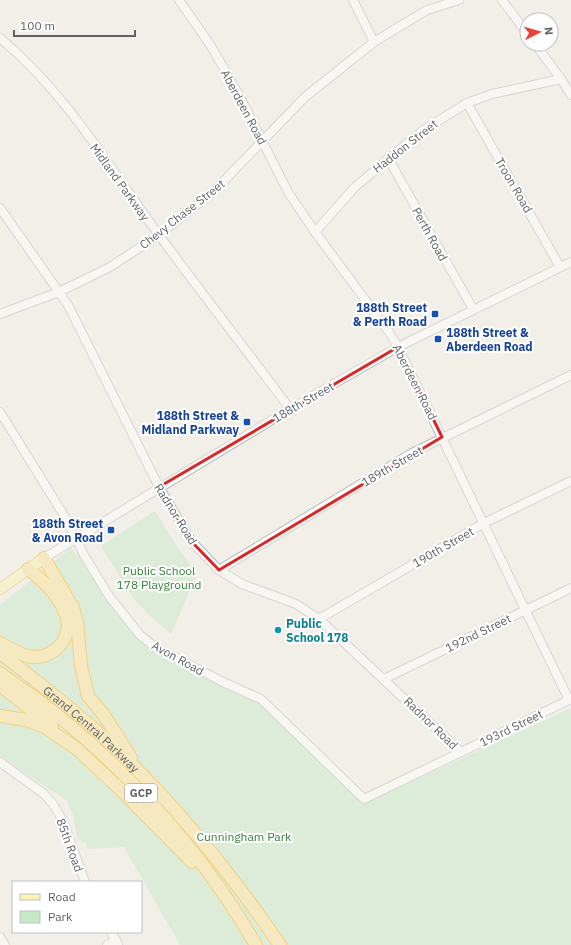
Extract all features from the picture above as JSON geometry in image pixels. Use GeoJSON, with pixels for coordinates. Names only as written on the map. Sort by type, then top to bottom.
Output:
{"type":"FeatureCollection","features":[{"type":"Feature","properties":{"kind":"highway"},"geometry":{"type":"LineString","coordinates":[[44,558],[73,608],[78,628],[80,666],[88,696],[104,715],[141,774]]}},
{"type":"Feature","properties":{"kind":"highway"},"geometry":{"type":"LineString","coordinates":[[0,643],[17,652],[28,656],[37,657],[45,655],[59,647],[66,636],[67,623],[63,609],[46,583],[28,569]]}},
{"type":"Feature","properties":{"kind":"highway","name":"Grand Central Parkway"},"geometry":{"type":"LineString","coordinates":[[0,653],[61,700],[102,736],[183,817],[223,867],[280,945]]}},
{"type":"Feature","properties":{"kind":"highway","name":"Grand Central Parkway"},"geometry":{"type":"LineString","coordinates":[[0,673],[60,717],[115,767],[166,820],[221,891],[256,945]]}},
{"type":"Feature","properties":{"kind":"highway"},"geometry":{"type":"LineString","coordinates":[[0,684],[55,728],[122,791],[221,891]]}},
{"type":"Feature","properties":{"kind":"highway"},"geometry":{"type":"LineString","coordinates":[[0,716],[26,720],[45,727],[77,749]]}},
{"type":"Feature","properties":{"kind":"main road"},"geometry":{"type":"LineString","coordinates":[[0,589],[44,558]]}},
{"type":"Feature","properties":{"kind":"street","name":"Aberdeen Road"},"geometry":{"type":"LineString","coordinates":[[179,0],[215,52],[239,95],[288,192],[314,232],[389,332],[398,347],[570,699]]}},
{"type":"Feature","properties":{"kind":"street"},"geometry":{"type":"LineString","coordinates":[[353,0],[374,42]]}},
{"type":"Feature","properties":{"kind":"street","name":"Chevy Chase Street"},"geometry":{"type":"LineString","coordinates":[[0,314],[59,292],[110,267],[159,235],[215,190],[305,97],[374,42],[427,10],[458,0]]}},
{"type":"Feature","properties":{"kind":"street"},"geometry":{"type":"LineString","coordinates":[[502,0],[519,22]]}},
{"type":"Feature","properties":{"kind":"street","name":"Midland Parkway"},"geometry":{"type":"LineString","coordinates":[[0,38],[29,65],[62,102],[159,235],[290,409]]}},
{"type":"Feature","properties":{"kind":"street"},"geometry":{"type":"LineString","coordinates":[[541,52],[562,79],[571,95]]}},
{"type":"Feature","properties":{"kind":"street","name":"Haddon Street"},"geometry":{"type":"LineString","coordinates":[[314,232],[355,187],[388,158],[422,131],[467,103],[492,94],[562,79]]}},
{"type":"Feature","properties":{"kind":"street","name":"Troon Road"},"geometry":{"type":"LineString","coordinates":[[467,103],[560,267]]}},
{"type":"Feature","properties":{"kind":"street","name":"Perth Road"},"geometry":{"type":"LineString","coordinates":[[388,158],[473,309]]}},
{"type":"Feature","properties":{"kind":"street","name":"Radnor Road"},"geometry":{"type":"LineString","coordinates":[[0,208],[72,312],[159,487],[192,542],[219,570],[242,584],[296,604],[319,619],[461,752]]}},
{"type":"Feature","properties":{"kind":"street","name":"188th Street"},"geometry":{"type":"LineString","coordinates":[[44,558],[159,487],[398,347],[571,262]]}},
{"type":"Feature","properties":{"kind":"street","name":"189th Street"},"geometry":{"type":"LineString","coordinates":[[219,570],[412,453],[571,375]]}},
{"type":"Feature","properties":{"kind":"street","name":"Avon Road"},"geometry":{"type":"LineString","coordinates":[[0,412],[68,522],[84,555],[109,596],[140,635],[155,647],[223,682],[261,699],[364,798]]}},
{"type":"Feature","properties":{"kind":"street","name":"190th Street"},"geometry":{"type":"LineString","coordinates":[[319,619],[484,523],[571,481]]}},
{"type":"Feature","properties":{"kind":"street","name":"192nd Street"},"geometry":{"type":"LineString","coordinates":[[384,679],[571,588]]}},
{"type":"Feature","properties":{"kind":"street","name":"193rd Street"},"geometry":{"type":"LineString","coordinates":[[364,798],[570,699]]}},
{"type":"Feature","properties":{"kind":"street","name":"85th Road"},"geometry":{"type":"LineString","coordinates":[[0,762],[44,794],[53,804],[63,821],[85,881]]}},
{"type":"Feature","properties":{"kind":"street"},"geometry":{"type":"LineString","coordinates":[[107,945],[117,942],[112,933]]}},
{"type":"Feature","properties":{"kind":"street"},"geometry":{"type":"LineString","coordinates":[[0,936],[5,945]]}},
{"type":"Feature","properties":{"kind":"highlighted area"},"geometry":{"type":"Polygon","coordinates":[[[398,347],[442,437],[219,570],[192,542],[159,487],[398,347]]]}},
{"type":"Feature","properties":{"kind":"green space","name":"Public School 178 Playground"},"geometry":{"type":"Polygon","coordinates":[[[155,511],[177,547],[197,574],[171,634],[149,615],[134,599],[101,546],[155,511]]]}},
{"type":"Feature","properties":{"kind":"green space","name":"Cunningham Park"},"geometry":{"type":"Polygon","coordinates":[[[71,548],[147,636],[187,662],[264,700],[351,790],[366,803],[571,708],[571,945],[180,945],[124,847],[88,849],[86,843],[83,843],[77,838],[73,815],[67,801],[0,756],[0,605],[71,548]]]}},
{"type":"Feature","properties":{"kind":"place","name":"188th Street & Perth Road"},"geometry":{"type":"Point","coordinates":[435,314]}},
{"type":"Feature","properties":{"kind":"place","name":"188th Street & Aberdeen Road"},"geometry":{"type":"Point","coordinates":[438,339]}},
{"type":"Feature","properties":{"kind":"place","name":"188th Street & Midland Parkway"},"geometry":{"type":"Point","coordinates":[247,422]}},
{"type":"Feature","properties":{"kind":"place","name":"188th Street & Avon Road"},"geometry":{"type":"Point","coordinates":[111,530]}},
{"type":"Feature","properties":{"kind":"place","name":"Public School 178"},"geometry":{"type":"Point","coordinates":[278,630]}}]}
